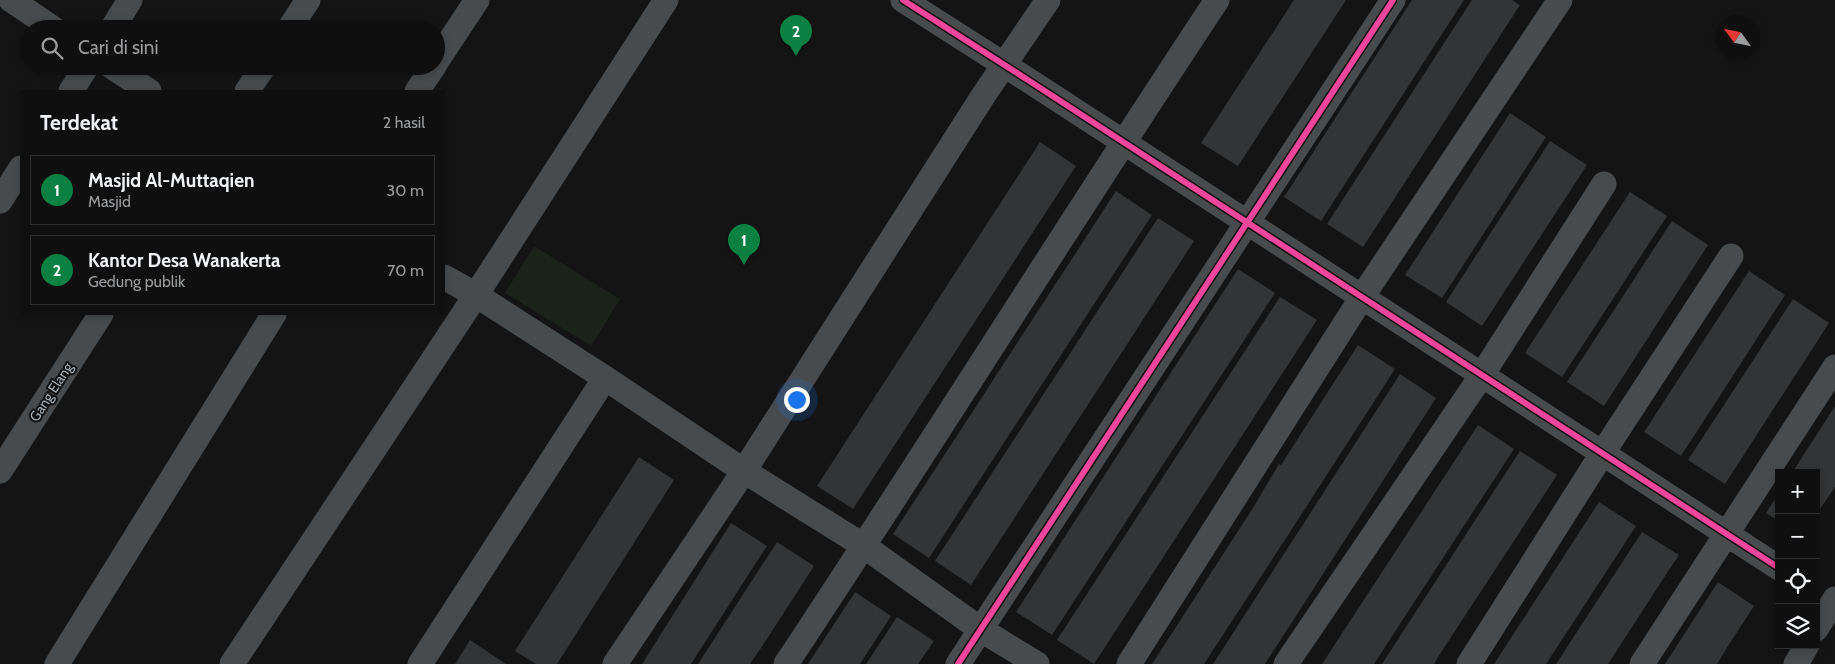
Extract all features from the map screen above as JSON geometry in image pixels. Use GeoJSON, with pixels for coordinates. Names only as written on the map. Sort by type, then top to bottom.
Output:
{"type":"FeatureCollection","features":[{"type":"Feature","properties":{"kind":"street"},"geometry":{"type":"LineString","coordinates":[[11,0],[41,20]]}},
{"type":"Feature","properties":{"kind":"street"},"geometry":{"type":"LineString","coordinates":[[118,20],[130,0]]}},
{"type":"Feature","properties":{"kind":"street"},"geometry":{"type":"LineString","coordinates":[[295,20],[308,0]]}},
{"type":"Feature","properties":{"kind":"street"},"geometry":{"type":"LineString","coordinates":[[445,48],[477,0]]}},
{"type":"Feature","properties":{"kind":"street"},"geometry":{"type":"LineString","coordinates":[[232,664],[476,296],[666,0]]}},
{"type":"Feature","properties":{"kind":"street"},"geometry":{"type":"LineString","coordinates":[[903,0],[1775,565]]}},
{"type":"Feature","properties":{"kind":"street"},"geometry":{"type":"LineString","coordinates":[[615,664],[744,471],[972,112],[1048,0]]}},
{"type":"Feature","properties":{"kind":"street"},"geometry":{"type":"LineString","coordinates":[[786,664],[864,546],[1123,142],[1217,0]]}},
{"type":"Feature","properties":{"kind":"street"},"geometry":{"type":"LineString","coordinates":[[958,664],[1392,0]]}},
{"type":"Feature","properties":{"kind":"street"},"geometry":{"type":"LineString","coordinates":[[1130,664],[1362,297],[1560,0]]}},
{"type":"Feature","properties":{"kind":"street"},"geometry":{"type":"LineString","coordinates":[[72,90],[81,75]]}},
{"type":"Feature","properties":{"kind":"street"},"geometry":{"type":"LineString","coordinates":[[125,75],[147,90]]}},
{"type":"Feature","properties":{"kind":"street"},"geometry":{"type":"LineString","coordinates":[[248,90],[258,75]]}},
{"type":"Feature","properties":{"kind":"street"},"geometry":{"type":"LineString","coordinates":[[418,90],[428,75]]}},
{"type":"Feature","properties":{"kind":"street"},"geometry":{"type":"LineString","coordinates":[[0,201],[20,170]]}},
{"type":"Feature","properties":{"kind":"street"},"geometry":{"type":"LineString","coordinates":[[1286,664],[1482,375],[1604,184]]}},
{"type":"Feature","properties":{"kind":"street"},"geometry":{"type":"LineString","coordinates":[[1469,664],[1602,454],[1731,256]]}},
{"type":"Feature","properties":{"kind":"street"},"geometry":{"type":"LineString","coordinates":[[445,278],[605,378],[744,471],[864,546],[980,629],[1036,664]]}},
{"type":"Feature","properties":{"kind":"street","name":"Gang Elang"},"geometry":{"type":"LineString","coordinates":[[0,471],[101,315]]}},
{"type":"Feature","properties":{"kind":"street"},"geometry":{"type":"LineString","coordinates":[[57,664],[273,315]]}},
{"type":"Feature","properties":{"kind":"street"},"geometry":{"type":"LineString","coordinates":[[1642,664],[1835,367]]}},
{"type":"Feature","properties":{"kind":"street"},"geometry":{"type":"LineString","coordinates":[[420,664],[605,378]]}},
{"type":"Feature","properties":{"kind":"street"},"geometry":{"type":"LineString","coordinates":[[1796,664],[1805,649]]}},
{"type":"Feature","properties":{"kind":"shaded area"},"geometry":{"type":"Polygon","coordinates":[[[534,246],[620,299],[591,346],[505,293],[534,246]]]}},
{"type":"Feature","properties":{"kind":"building"},"geometry":{"type":"Polygon","coordinates":[[[1294,0],[1346,0],[1238,166],[1201,143],[1294,0]]]}},
{"type":"Feature","properties":{"kind":"building"},"geometry":{"type":"Polygon","coordinates":[[[1412,0],[1464,0],[1321,221],[1284,197],[1412,0]]]}},
{"type":"Feature","properties":{"kind":"building"},"geometry":{"type":"Polygon","coordinates":[[[1472,0],[1512,0],[1520,5],[1363,247],[1327,224],[1472,0]]]}},
{"type":"Feature","properties":{"kind":"building"},"geometry":{"type":"Polygon","coordinates":[[[1510,113],[1546,137],[1442,298],[1405,275],[1510,113]]]}},
{"type":"Feature","properties":{"kind":"building"},"geometry":{"type":"Polygon","coordinates":[[[1550,141],[1587,165],[1482,326],[1446,302],[1550,141]]]}},
{"type":"Feature","properties":{"kind":"building"},"geometry":{"type":"Polygon","coordinates":[[[1040,142],[1076,166],[853,509],[817,486],[1040,142]]]}},
{"type":"Feature","properties":{"kind":"building"},"geometry":{"type":"Polygon","coordinates":[[[1116,191],[1152,215],[929,558],[893,534],[1116,191]]]}},
{"type":"Feature","properties":{"kind":"building"},"geometry":{"type":"Polygon","coordinates":[[[1630,192],[1667,216],[1562,377],[1525,353],[1630,192]]]}},
{"type":"Feature","properties":{"kind":"building"},"geometry":{"type":"Polygon","coordinates":[[[1158,218],[1194,241],[971,585],[935,561],[1158,218]]]}},
{"type":"Feature","properties":{"kind":"building"},"geometry":{"type":"Polygon","coordinates":[[[1672,221],[1708,245],[1604,406],[1567,382],[1672,221]]]}},
{"type":"Feature","properties":{"kind":"building"},"geometry":{"type":"Polygon","coordinates":[[[1238,269],[1275,293],[1052,635],[1016,612],[1238,269]]]}},
{"type":"Feature","properties":{"kind":"building"},"geometry":{"type":"Polygon","coordinates":[[[1749,271],[1785,295],[1681,456],[1644,432],[1749,271]]]}},
{"type":"Feature","properties":{"kind":"building"},"geometry":{"type":"Polygon","coordinates":[[[1280,297],[1317,320],[1094,664],[1057,640],[1280,297]]]}},
{"type":"Feature","properties":{"kind":"building"},"geometry":{"type":"Polygon","coordinates":[[[1793,299],[1829,323],[1725,484],[1688,460],[1793,299]]]}},
{"type":"Feature","properties":{"kind":"building"},"geometry":{"type":"Polygon","coordinates":[[[1358,345],[1395,369],[1290,532],[1204,664],[1152,664],[1253,508],[1279,464],[1281,465],[1358,345]]]}},
{"type":"Feature","properties":{"kind":"building"},"geometry":{"type":"Polygon","coordinates":[[[1400,374],[1436,398],[1265,664],[1213,664],[1400,374]]]}},
{"type":"Feature","properties":{"kind":"building"},"geometry":{"type":"Polygon","coordinates":[[[1835,406],[1835,487],[1820,509],[1820,469],[1795,469],[1835,406]]]}},
{"type":"Feature","properties":{"kind":"building"},"geometry":{"type":"Polygon","coordinates":[[[1478,425],[1514,449],[1374,664],[1322,664],[1478,425]]]}},
{"type":"Feature","properties":{"kind":"building"},"geometry":{"type":"Polygon","coordinates":[[[1520,451],[1557,475],[1434,664],[1382,664],[1520,451]]]}},
{"type":"Feature","properties":{"kind":"building"},"geometry":{"type":"Polygon","coordinates":[[[639,457],[674,480],[557,664],[536,664],[515,651],[639,457]]]}},
{"type":"Feature","properties":{"kind":"building"},"geometry":{"type":"Polygon","coordinates":[[[1775,499],[1775,519],[1766,513],[1775,499]]]}},
{"type":"Feature","properties":{"kind":"building"},"geometry":{"type":"Polygon","coordinates":[[[1599,502],[1636,526],[1546,664],[1494,664],[1599,502]]]}},
{"type":"Feature","properties":{"kind":"building"},"geometry":{"type":"Polygon","coordinates":[[[731,523],[767,546],[691,664],[642,664],[731,523]]]}},
{"type":"Feature","properties":{"kind":"building"},"geometry":{"type":"Polygon","coordinates":[[[1642,532],[1679,555],[1608,664],[1556,664],[1642,532]]]}},
{"type":"Feature","properties":{"kind":"building"},"geometry":{"type":"Polygon","coordinates":[[[777,542],[814,566],[763,645],[750,664],[698,664],[777,542]]]}},
{"type":"Feature","properties":{"kind":"building"},"geometry":{"type":"Polygon","coordinates":[[[1718,582],[1754,606],[1717,664],[1665,664],[1718,582]]]}},
{"type":"Feature","properties":{"kind":"building"},"geometry":{"type":"Polygon","coordinates":[[[855,592],[891,616],[860,664],[808,664],[855,592]]]}},
{"type":"Feature","properties":{"kind":"building"},"geometry":{"type":"Polygon","coordinates":[[[897,617],[934,641],[918,664],[866,664],[897,617]]]}},
{"type":"Feature","properties":{"kind":"building"},"geometry":{"type":"Polygon","coordinates":[[[470,640],[506,664],[455,664],[470,640]]]}},
{"type":"Feature","properties":{"kind":"cycle path"},"geometry":{"type":"LineString","coordinates":[[903,0],[1775,565]]}},
{"type":"Feature","properties":{"kind":"cycle path"},"geometry":{"type":"LineString","coordinates":[[958,664],[1393,0]]}},
{"type":"Feature","properties":{"kind":"place","name":"Kantor Desa Wanakerta"},"geometry":{"type":"Point","coordinates":[796,56]}},
{"type":"Feature","properties":{"kind":"place","name":"Masjid Al-Muttaqien"},"geometry":{"type":"Point","coordinates":[744,265]}}]}
